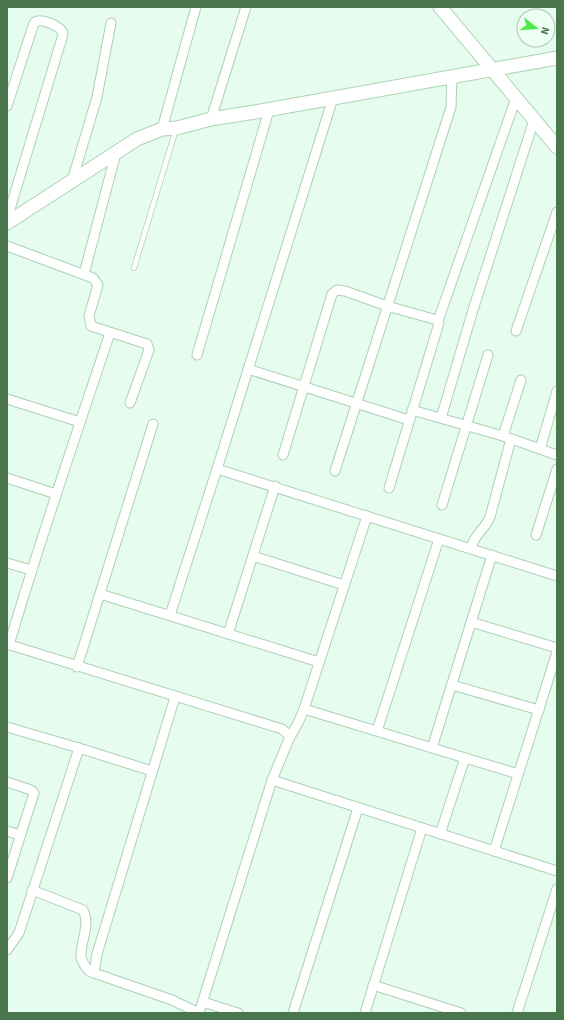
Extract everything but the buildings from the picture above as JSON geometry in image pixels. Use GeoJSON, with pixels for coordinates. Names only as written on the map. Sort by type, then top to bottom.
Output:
{"type":"FeatureCollection","features":[{"type":"Feature","properties":{"kind":"street"},"geometry":{"type":"LineString","coordinates":[[211,118],[246,7]]}},
{"type":"Feature","properties":{"kind":"street"},"geometry":{"type":"LineString","coordinates":[[440,7],[557,147]]}},
{"type":"Feature","properties":{"kind":"street"},"geometry":{"type":"LineString","coordinates":[[162,129],[193,8]]}},
{"type":"Feature","properties":{"kind":"street"},"geometry":{"type":"LineString","coordinates":[[7,106],[35,22],[41,20],[59,27],[63,33],[62,38],[7,219]]}},
{"type":"Feature","properties":{"kind":"street"},"geometry":{"type":"LineString","coordinates":[[72,181],[97,97],[111,23]]}},
{"type":"Feature","properties":{"kind":"street"},"geometry":{"type":"LineString","coordinates":[[7,223],[137,139],[162,129],[177,128],[211,118],[269,110],[557,58]]}},
{"type":"Feature","properties":{"kind":"street"},"geometry":{"type":"LineString","coordinates":[[335,470],[451,106],[452,76]]}},
{"type":"Feature","properties":{"kind":"street"},"geometry":{"type":"LineString","coordinates":[[170,615],[218,469],[333,98]]}},
{"type":"Feature","properties":{"kind":"street"},"geometry":{"type":"LineString","coordinates":[[388,488],[438,326],[438,321],[516,98]]}},
{"type":"Feature","properties":{"kind":"street"},"geometry":{"type":"LineString","coordinates":[[197,355],[269,110]]}},
{"type":"Feature","properties":{"kind":"street"},"geometry":{"type":"LineString","coordinates":[[441,418],[473,310],[534,120]]}},
{"type":"Feature","properties":{"kind":"street"},"geometry":{"type":"LineString","coordinates":[[84,274],[116,153]]}},
{"type":"Feature","properties":{"kind":"street"},"geometry":{"type":"LineString","coordinates":[[516,331],[557,212]]}},
{"type":"Feature","properties":{"kind":"street"},"geometry":{"type":"LineString","coordinates":[[7,246],[93,278],[98,285],[89,316],[91,326],[147,344],[149,347],[130,403]]}},
{"type":"Feature","properties":{"kind":"street"},"geometry":{"type":"LineString","coordinates":[[283,455],[305,387],[332,294],[337,290],[345,291],[387,306],[438,321]]}},
{"type":"Feature","properties":{"kind":"street"},"geometry":{"type":"LineString","coordinates":[[110,333],[31,570],[8,645],[282,729],[287,732],[289,739]]}},
{"type":"Feature","properties":{"kind":"street"},"geometry":{"type":"LineString","coordinates":[[442,505],[488,355]]}},
{"type":"Feature","properties":{"kind":"street"},"geometry":{"type":"LineString","coordinates":[[248,369],[409,420]]}},
{"type":"Feature","properties":{"kind":"street"},"geometry":{"type":"LineString","coordinates":[[470,548],[476,535],[487,524],[490,517],[521,380]]}},
{"type":"Feature","properties":{"kind":"street"},"geometry":{"type":"LineString","coordinates":[[540,449],[557,391]]}},
{"type":"Feature","properties":{"kind":"street"},"geometry":{"type":"LineString","coordinates":[[7,399],[80,422]]}},
{"type":"Feature","properties":{"kind":"street"},"geometry":{"type":"LineString","coordinates":[[412,410],[507,437],[557,455]]}},
{"type":"Feature","properties":{"kind":"street"},"geometry":{"type":"LineString","coordinates":[[77,666],[153,424]]}},
{"type":"Feature","properties":{"kind":"street"},"geometry":{"type":"LineString","coordinates":[[218,469],[557,576]]}},
{"type":"Feature","properties":{"kind":"street"},"geometry":{"type":"LineString","coordinates":[[536,535],[557,469]]}},
{"type":"Feature","properties":{"kind":"street"},"geometry":{"type":"LineString","coordinates":[[7,478],[56,494]]}},
{"type":"Feature","properties":{"kind":"street"},"geometry":{"type":"LineString","coordinates":[[228,634],[275,486]]}},
{"type":"Feature","properties":{"kind":"street"},"geometry":{"type":"LineString","coordinates":[[32,890],[83,910],[86,918],[81,957],[83,964],[89,971],[172,1000],[199,1013],[272,780],[289,739],[304,709],[367,516]]}},
{"type":"Feature","properties":{"kind":"street"},"geometry":{"type":"LineString","coordinates":[[377,731],[439,539]]}},
{"type":"Feature","properties":{"kind":"street"},"geometry":{"type":"LineString","coordinates":[[432,748],[492,555]]}},
{"type":"Feature","properties":{"kind":"street"},"geometry":{"type":"LineString","coordinates":[[253,556],[344,585]]}},
{"type":"Feature","properties":{"kind":"street"},"geometry":{"type":"LineString","coordinates":[[7,563],[31,570]]}},
{"type":"Feature","properties":{"kind":"street"},"geometry":{"type":"LineString","coordinates":[[100,594],[319,662]]}},
{"type":"Feature","properties":{"kind":"street"},"geometry":{"type":"LineString","coordinates":[[471,622],[557,648]]}},
{"type":"Feature","properties":{"kind":"street"},"geometry":{"type":"LineString","coordinates":[[494,851],[557,652]]}},
{"type":"Feature","properties":{"kind":"street"},"geometry":{"type":"LineString","coordinates":[[452,685],[539,710]]}},
{"type":"Feature","properties":{"kind":"street"},"geometry":{"type":"LineString","coordinates":[[94,973],[97,954],[175,697]]}},
{"type":"Feature","properties":{"kind":"street"},"geometry":{"type":"LineString","coordinates":[[304,709],[518,774]]}},
{"type":"Feature","properties":{"kind":"street"},"geometry":{"type":"LineString","coordinates":[[7,727],[152,770]]}},
{"type":"Feature","properties":{"kind":"street"},"geometry":{"type":"LineString","coordinates":[[7,950],[18,933],[79,748]]}},
{"type":"Feature","properties":{"kind":"street"},"geometry":{"type":"LineString","coordinates":[[440,834],[465,758]]}},
{"type":"Feature","properties":{"kind":"street"},"geometry":{"type":"LineString","coordinates":[[272,780],[557,871]]}},
{"type":"Feature","properties":{"kind":"street"},"geometry":{"type":"LineString","coordinates":[[7,782],[34,792],[7,878]]}},
{"type":"Feature","properties":{"kind":"street"},"geometry":{"type":"LineString","coordinates":[[293,1013],[358,808]]}},
{"type":"Feature","properties":{"kind":"street"},"geometry":{"type":"LineString","coordinates":[[364,1013],[422,828]]}},
{"type":"Feature","properties":{"kind":"street"},"geometry":{"type":"LineString","coordinates":[[7,831],[20,835]]}},
{"type":"Feature","properties":{"kind":"street"},"geometry":{"type":"LineString","coordinates":[[517,1013],[557,889]]}},
{"type":"Feature","properties":{"kind":"street"},"geometry":{"type":"LineString","coordinates":[[373,985],[461,1013]]}},
{"type":"Feature","properties":{"kind":"street"},"geometry":{"type":"LineString","coordinates":[[203,1002],[238,1013]]}},
{"type":"Feature","properties":{"kind":"lane"},"geometry":{"type":"LineString","coordinates":[[134,268],[177,128]]}}]}
